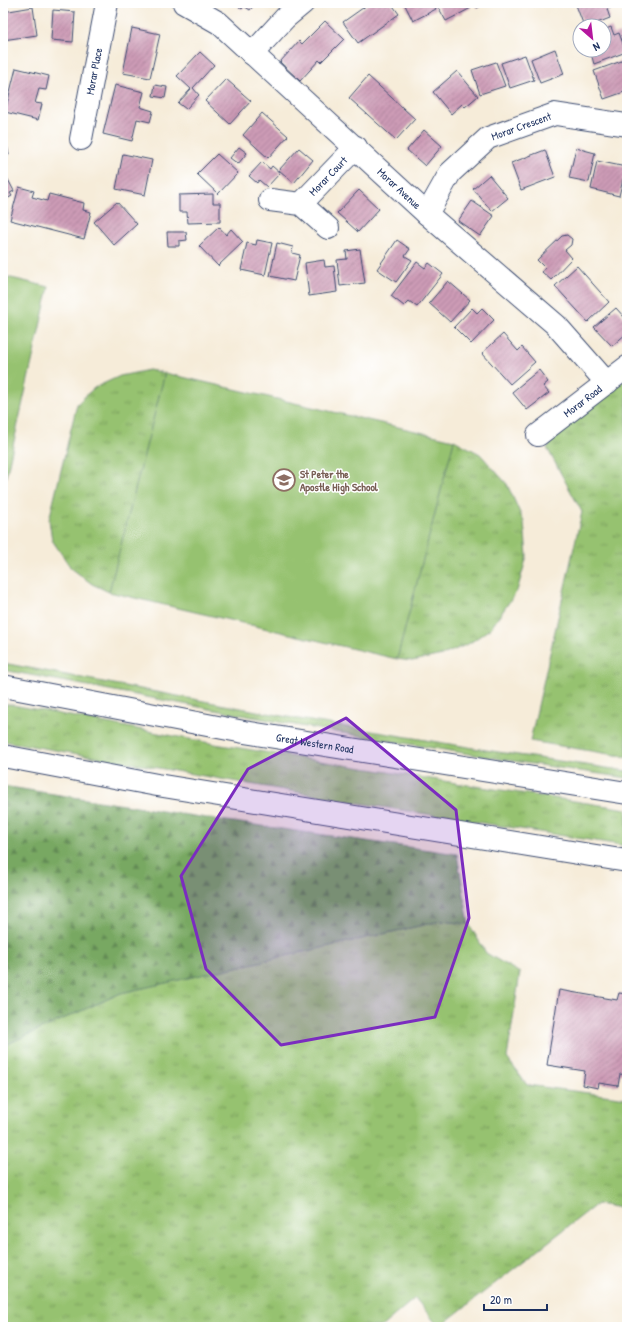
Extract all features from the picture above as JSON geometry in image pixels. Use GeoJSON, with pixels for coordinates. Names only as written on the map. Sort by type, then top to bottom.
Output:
{"type":"FeatureCollection","features":[{"type":"Feature","properties":{"kind":"street","name":"Morar Place"},"geometry":{"type":"LineString","coordinates":[[81,139],[107,3]]}},
{"type":"Feature","properties":{"kind":"street","name":"Morar Avenue"},"geometry":{"type":"LineString","coordinates":[[184,3],[219,23],[356,147],[427,214],[556,325],[606,383]]}},
{"type":"Feature","properties":{"kind":"street"},"geometry":{"type":"LineString","coordinates":[[252,54],[285,18],[303,3]]}},
{"type":"Feature","properties":{"kind":"street","name":"Morar Crescent"},"geometry":{"type":"LineString","coordinates":[[427,214],[450,173],[488,138],[555,114],[627,125]]}},
{"type":"Feature","properties":{"kind":"street","name":"Morar Court"},"geometry":{"type":"LineString","coordinates":[[301,204],[356,147]]}},
{"type":"Feature","properties":{"kind":"street","name":"Morar Court"},"geometry":{"type":"LineString","coordinates":[[270,200],[301,204],[328,228]]}},
{"type":"Feature","properties":{"kind":"street","name":"Morar Road"},"geometry":{"type":"LineString","coordinates":[[538,435],[627,367]]}},
{"type":"Feature","properties":{"kind":"street","name":"Great Western Road"},"geometry":{"type":"LineString","coordinates":[[3,686],[244,732],[627,793]]}},
{"type":"Feature","properties":{"kind":"street"},"geometry":{"type":"LineString","coordinates":[[3,756],[157,785],[627,861]]}},
{"type":"Feature","properties":{"kind":"highlighted area"},"geometry":{"type":"Polygon","coordinates":[[[346,718],[456,810],[469,918],[435,1017],[281,1045],[206,969],[181,876],[248,769],[346,718]]]}},
{"type":"Feature","properties":{"kind":"green space"},"geometry":{"type":"Polygon","coordinates":[[[3,276],[49,287],[3,490],[3,276]]]}},
{"type":"Feature","properties":{"kind":"green space"},"geometry":{"type":"Polygon","coordinates":[[[149,370],[165,373],[109,592],[92,584],[71,568],[52,540],[49,520],[77,404],[94,388],[120,376],[149,370]]]}},
{"type":"Feature","properties":{"kind":"green space"},"geometry":{"type":"Polygon","coordinates":[[[165,373],[454,440],[397,659],[109,592],[165,373]]]}},
{"type":"Feature","properties":{"kind":"green space"},"geometry":{"type":"Polygon","coordinates":[[[627,378],[627,757],[530,741],[582,512],[547,448],[564,427],[627,378]]]}},
{"type":"Feature","properties":{"kind":"green space"},"geometry":{"type":"Polygon","coordinates":[[[454,440],[480,454],[507,484],[524,522],[527,556],[517,591],[491,628],[470,643],[443,655],[412,661],[397,659],[454,440]]]}},
{"type":"Feature","properties":{"kind":"green space"},"geometry":{"type":"Polygon","coordinates":[[[3,663],[299,719],[498,752],[627,771],[627,778],[499,759],[300,726],[3,670],[3,663]]]}},
{"type":"Feature","properties":{"kind":"green space"},"geometry":{"type":"Polygon","coordinates":[[[3,703],[215,744],[627,809],[627,846],[376,806],[3,741],[3,703]]]}},
{"type":"Feature","properties":{"kind":"green space"},"geometry":{"type":"Polygon","coordinates":[[[3,786],[213,819],[457,854],[469,924],[441,921],[121,993],[3,1046],[3,786]]]}},
{"type":"Feature","properties":{"kind":"green space"},"geometry":{"type":"Polygon","coordinates":[[[441,921],[469,924],[486,953],[520,973],[507,1058],[527,1085],[627,1098],[627,1209],[597,1204],[439,1327],[415,1298],[381,1327],[3,1327],[3,1046],[121,993],[441,921]]]}},
{"type":"Feature","properties":{"kind":"building"},"geometry":{"type":"Polygon","coordinates":[[[234,3],[256,3],[250,10],[244,6],[242,9],[234,3]]]}},
{"type":"Feature","properties":{"kind":"building"},"geometry":{"type":"Polygon","coordinates":[[[370,3],[391,3],[399,14],[358,43],[343,22],[370,3]]]}},
{"type":"Feature","properties":{"kind":"building"},"geometry":{"type":"Polygon","coordinates":[[[404,3],[433,3],[436,9],[413,21],[404,3]]]}},
{"type":"Feature","properties":{"kind":"building"},"geometry":{"type":"Polygon","coordinates":[[[436,3],[468,3],[471,8],[446,21],[436,3]]]}},
{"type":"Feature","properties":{"kind":"building"},"geometry":{"type":"Polygon","coordinates":[[[474,3],[487,3],[477,8],[474,3]]]}},
{"type":"Feature","properties":{"kind":"building"},"geometry":{"type":"Polygon","coordinates":[[[580,3],[612,3],[613,7],[607,9],[610,18],[581,18],[576,5],[580,3]]]}},
{"type":"Feature","properties":{"kind":"building"},"geometry":{"type":"Polygon","coordinates":[[[33,7],[37,35],[3,40],[3,12],[33,7]]]}},
{"type":"Feature","properties":{"kind":"building"},"geometry":{"type":"Polygon","coordinates":[[[53,10],[75,12],[73,42],[51,40],[53,10]]]}},
{"type":"Feature","properties":{"kind":"building"},"geometry":{"type":"Polygon","coordinates":[[[325,21],[344,39],[321,62],[319,60],[300,81],[280,62],[299,41],[302,44],[325,21]]]}},
{"type":"Feature","properties":{"kind":"building"},"geometry":{"type":"Polygon","coordinates":[[[132,28],[160,34],[150,78],[123,73],[132,28]]]}},
{"type":"Feature","properties":{"kind":"building"},"geometry":{"type":"Polygon","coordinates":[[[612,30],[614,35],[619,33],[626,52],[612,57],[612,30]]]}},
{"type":"Feature","properties":{"kind":"building"},"geometry":{"type":"Polygon","coordinates":[[[555,49],[564,74],[540,83],[531,59],[555,49]]]}},
{"type":"Feature","properties":{"kind":"building"},"geometry":{"type":"Polygon","coordinates":[[[200,52],[214,65],[193,88],[199,95],[186,109],[178,103],[191,89],[177,76],[200,52]]]}},
{"type":"Feature","properties":{"kind":"building"},"geometry":{"type":"Polygon","coordinates":[[[525,55],[534,80],[510,88],[501,63],[525,55]]]}},
{"type":"Feature","properties":{"kind":"building"},"geometry":{"type":"Polygon","coordinates":[[[592,58],[610,58],[594,64],[592,58]]]}},
{"type":"Feature","properties":{"kind":"building"},"geometry":{"type":"Polygon","coordinates":[[[627,59],[627,91],[604,99],[594,71],[627,59]]]}},
{"type":"Feature","properties":{"kind":"building"},"geometry":{"type":"Polygon","coordinates":[[[496,62],[505,86],[480,94],[472,70],[496,62]]]}},
{"type":"Feature","properties":{"kind":"building"},"geometry":{"type":"Polygon","coordinates":[[[16,68],[49,76],[46,90],[39,89],[35,103],[42,104],[38,120],[5,112],[16,68]]]}},
{"type":"Feature","properties":{"kind":"building"},"geometry":{"type":"Polygon","coordinates":[[[457,71],[478,96],[465,107],[462,104],[451,114],[433,92],[457,71]]]}},
{"type":"Feature","properties":{"kind":"building"},"geometry":{"type":"Polygon","coordinates":[[[368,76],[415,119],[396,140],[349,98],[368,76]]]}},
{"type":"Feature","properties":{"kind":"building"},"geometry":{"type":"Polygon","coordinates":[[[226,79],[251,101],[230,124],[205,101],[226,79]]]}},
{"type":"Feature","properties":{"kind":"building"},"geometry":{"type":"Polygon","coordinates":[[[115,85],[144,92],[140,107],[153,111],[150,122],[137,119],[132,141],[103,134],[115,85]]]}},
{"type":"Feature","properties":{"kind":"building"},"geometry":{"type":"Polygon","coordinates":[[[155,85],[167,87],[165,98],[153,96],[155,85]]]}},
{"type":"Feature","properties":{"kind":"building"},"geometry":{"type":"Polygon","coordinates":[[[262,113],[288,136],[268,158],[243,135],[262,113]]]}},
{"type":"Feature","properties":{"kind":"building"},"geometry":{"type":"Polygon","coordinates":[[[3,125],[9,155],[3,156],[3,125]]]}},
{"type":"Feature","properties":{"kind":"building"},"geometry":{"type":"Polygon","coordinates":[[[424,130],[442,146],[425,166],[407,150],[424,130]]]}},
{"type":"Feature","properties":{"kind":"building"},"geometry":{"type":"Polygon","coordinates":[[[239,147],[247,153],[238,164],[230,158],[239,147]]]}},
{"type":"Feature","properties":{"kind":"building"},"geometry":{"type":"Polygon","coordinates":[[[299,148],[313,160],[294,183],[279,170],[299,148]]]}},
{"type":"Feature","properties":{"kind":"building"},"geometry":{"type":"Polygon","coordinates":[[[576,148],[595,153],[589,182],[569,178],[576,148]]]}},
{"type":"Feature","properties":{"kind":"building"},"geometry":{"type":"Polygon","coordinates":[[[545,150],[555,177],[521,190],[511,163],[545,150]]]}},
{"type":"Feature","properties":{"kind":"building"},"geometry":{"type":"Polygon","coordinates":[[[123,154],[152,160],[145,195],[116,189],[123,154]]]}},
{"type":"Feature","properties":{"kind":"building"},"geometry":{"type":"Polygon","coordinates":[[[217,154],[238,173],[218,194],[197,174],[217,154]]]}},
{"type":"Feature","properties":{"kind":"building"},"geometry":{"type":"Polygon","coordinates":[[[597,161],[626,167],[619,196],[591,189],[597,161]]]}},
{"type":"Feature","properties":{"kind":"building"},"geometry":{"type":"Polygon","coordinates":[[[262,162],[270,169],[272,166],[280,173],[267,187],[259,180],[257,183],[249,176],[262,162]]]}},
{"type":"Feature","properties":{"kind":"building"},"geometry":{"type":"Polygon","coordinates":[[[3,170],[14,191],[10,193],[12,196],[3,201],[3,170]]]}},
{"type":"Feature","properties":{"kind":"building"},"geometry":{"type":"Polygon","coordinates":[[[489,175],[508,198],[492,211],[473,189],[489,175]]]}},
{"type":"Feature","properties":{"kind":"building"},"geometry":{"type":"Polygon","coordinates":[[[19,187],[34,191],[32,197],[47,201],[49,194],[84,203],[83,210],[91,212],[84,239],[10,220],[19,187]]]}},
{"type":"Feature","properties":{"kind":"building"},"geometry":{"type":"Polygon","coordinates":[[[359,190],[379,209],[358,232],[337,213],[359,190]]]}},
{"type":"Feature","properties":{"kind":"building"},"geometry":{"type":"Polygon","coordinates":[[[213,194],[213,203],[220,203],[220,222],[188,223],[187,212],[179,212],[179,195],[213,194]]]}},
{"type":"Feature","properties":{"kind":"building"},"geometry":{"type":"Polygon","coordinates":[[[472,201],[494,216],[480,236],[458,221],[472,201]]]}},
{"type":"Feature","properties":{"kind":"building"},"geometry":{"type":"Polygon","coordinates":[[[117,202],[137,224],[114,245],[94,222],[117,202]]]}},
{"type":"Feature","properties":{"kind":"building"},"geometry":{"type":"Polygon","coordinates":[[[219,227],[226,235],[231,229],[243,242],[218,266],[199,246],[219,227]]]}},
{"type":"Feature","properties":{"kind":"building"},"geometry":{"type":"Polygon","coordinates":[[[167,232],[186,232],[187,240],[179,241],[179,246],[168,246],[167,232]]]}},
{"type":"Feature","properties":{"kind":"building"},"geometry":{"type":"Polygon","coordinates":[[[567,235],[572,239],[571,245],[565,250],[572,258],[551,280],[542,272],[545,268],[537,260],[562,236],[567,235]]]}},
{"type":"Feature","properties":{"kind":"building"},"geometry":{"type":"Polygon","coordinates":[[[257,240],[272,243],[265,275],[241,270],[247,243],[256,245],[257,240]]]}},
{"type":"Feature","properties":{"kind":"building"},"geometry":{"type":"Polygon","coordinates":[[[397,240],[410,249],[405,256],[412,260],[396,282],[377,269],[397,240]]]}},
{"type":"Feature","properties":{"kind":"building"},"geometry":{"type":"Polygon","coordinates":[[[277,243],[293,247],[292,253],[300,255],[294,281],[270,276],[277,243]]]}},
{"type":"Feature","properties":{"kind":"building"},"geometry":{"type":"Polygon","coordinates":[[[360,249],[365,283],[340,286],[337,260],[347,259],[346,251],[360,249]]]}},
{"type":"Feature","properties":{"kind":"building"},"geometry":{"type":"Polygon","coordinates":[[[324,260],[325,267],[334,266],[337,292],[309,296],[305,263],[324,260]]]}},
{"type":"Feature","properties":{"kind":"building"},"geometry":{"type":"Polygon","coordinates":[[[417,262],[425,268],[429,263],[443,274],[417,307],[409,301],[404,306],[391,296],[417,262]]]}},
{"type":"Feature","properties":{"kind":"building"},"geometry":{"type":"Polygon","coordinates":[[[577,266],[609,302],[588,322],[555,286],[577,266]]]}},
{"type":"Feature","properties":{"kind":"building"},"geometry":{"type":"Polygon","coordinates":[[[448,281],[470,300],[450,322],[429,303],[448,281]]]}},
{"type":"Feature","properties":{"kind":"building"},"geometry":{"type":"Polygon","coordinates":[[[472,308],[477,313],[482,308],[494,320],[471,344],[454,327],[472,308]]]}},
{"type":"Feature","properties":{"kind":"building"},"geometry":{"type":"Polygon","coordinates":[[[616,308],[624,317],[627,315],[627,333],[612,346],[594,327],[616,308]]]}},
{"type":"Feature","properties":{"kind":"building"},"geometry":{"type":"Polygon","coordinates":[[[503,334],[518,351],[522,347],[535,362],[510,384],[482,353],[503,334]]]}},
{"type":"Feature","properties":{"kind":"building"},"geometry":{"type":"Polygon","coordinates":[[[539,370],[548,382],[543,386],[549,393],[527,410],[512,392],[539,370]]]}},
{"type":"Feature","properties":{"kind":"building"},"geometry":{"type":"Polygon","coordinates":[[[559,990],[617,1000],[619,993],[627,994],[627,1075],[620,1074],[618,1086],[599,1083],[598,1088],[583,1085],[585,1071],[547,1065],[559,990]]]}},
{"type":"Feature","properties":{"kind":"place","name":"St Peter the Apostle High School"},"geometry":{"type":"Point","coordinates":[284,480]}}]}
